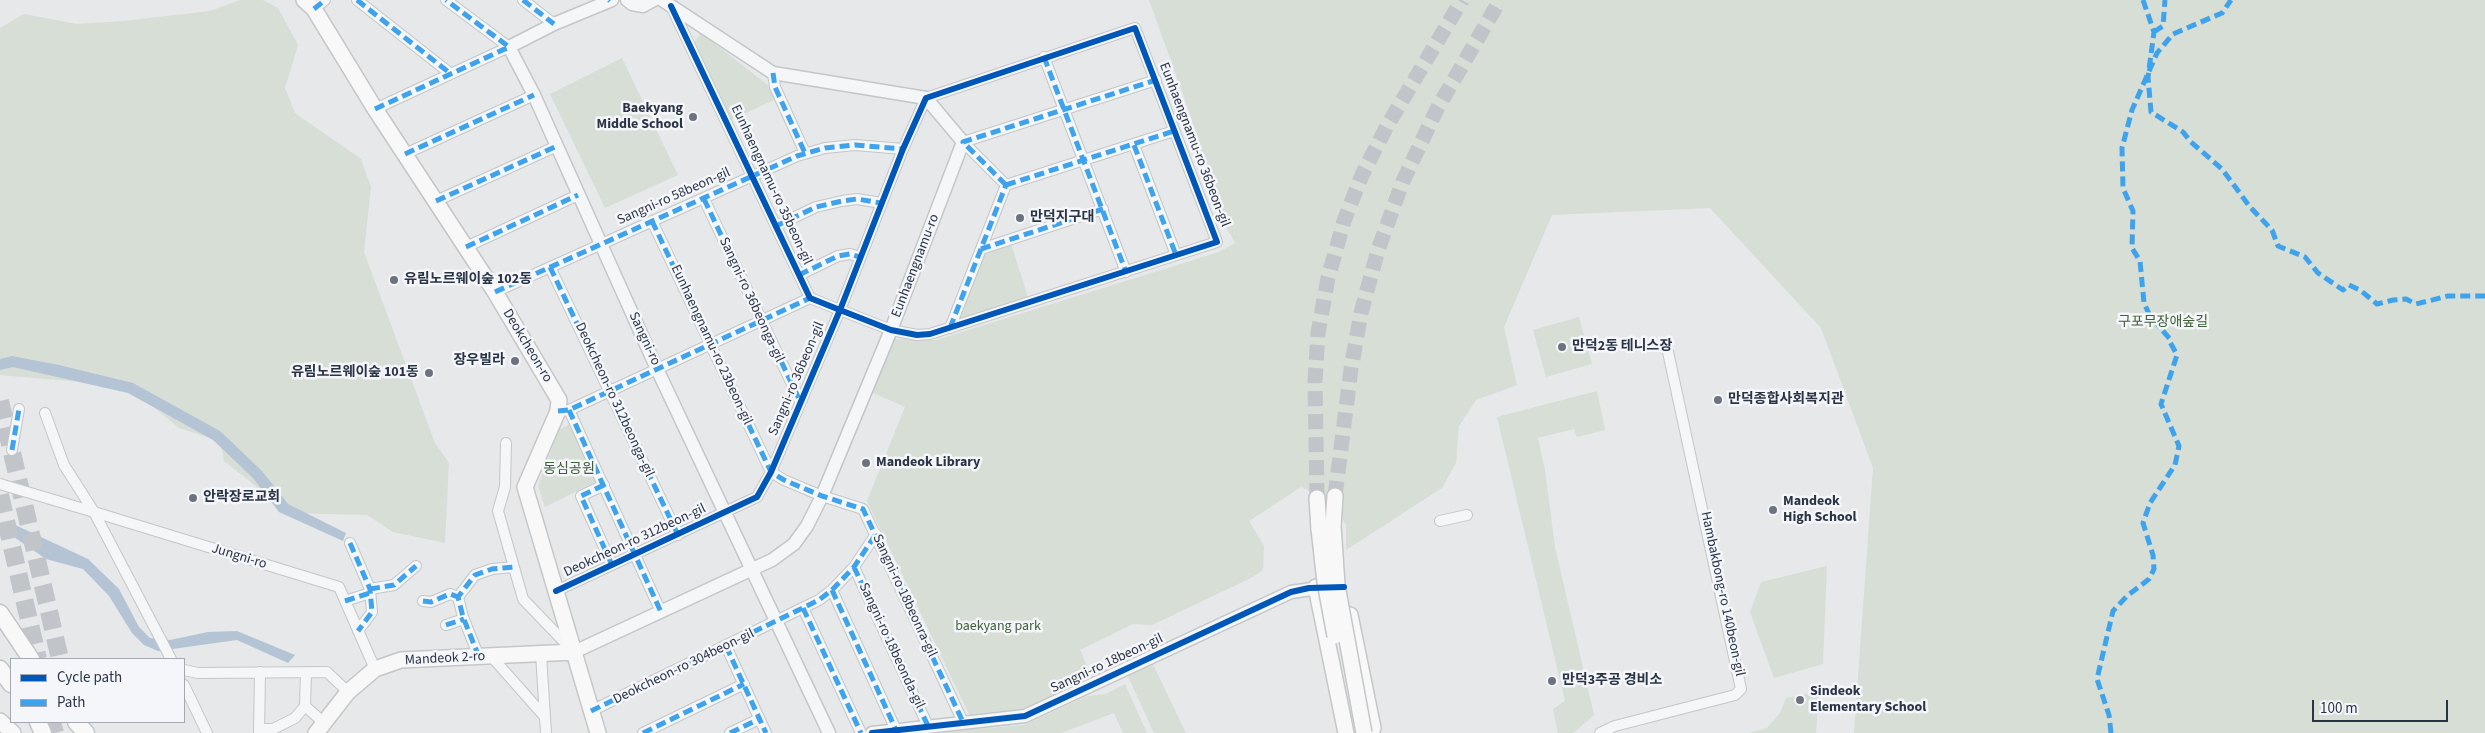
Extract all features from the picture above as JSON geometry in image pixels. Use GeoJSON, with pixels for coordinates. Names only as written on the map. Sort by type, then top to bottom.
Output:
{"type":"FeatureCollection","features":[{"type":"Feature","properties":{"kind":"main road","name":"Deokcheon-ro"},"geometry":{"type":"LineString","coordinates":[[314,3],[375,109],[495,292],[559,400],[563,410]]}},
{"type":"Feature","properties":{"kind":"main road"},"geometry":{"type":"LineString","coordinates":[[563,410],[525,487],[598,733]]}},
{"type":"Feature","properties":{"kind":"main road"},"geometry":{"type":"LineString","coordinates":[[1335,496],[1326,528],[1326,591],[1356,733]]}},
{"type":"Feature","properties":{"kind":"main road"},"geometry":{"type":"LineString","coordinates":[[1317,498],[1326,528],[1364,733]]}},
{"type":"Feature","properties":{"kind":"main road"},"geometry":{"type":"LineString","coordinates":[[1344,586],[1373,728],[1371,733]]}},
{"type":"Feature","properties":{"kind":"main road"},"geometry":{"type":"LineString","coordinates":[[1316,587],[1346,733]]}},
{"type":"Feature","properties":{"kind":"main road"},"geometry":{"type":"LineString","coordinates":[[0,613],[30,658]]}},
{"type":"Feature","properties":{"kind":"main road","name":"Mandeok 2-ro"},"geometry":{"type":"LineString","coordinates":[[320,728],[348,692],[375,669],[401,660],[574,652]]}},
{"type":"Feature","properties":{"kind":"main road"},"geometry":{"type":"LineString","coordinates":[[0,668],[10,683]]}},
{"type":"Feature","properties":{"kind":"main road"},"geometry":{"type":"LineString","coordinates":[[0,721],[13,733]]}},
{"type":"Feature","properties":{"kind":"main road"},"geometry":{"type":"LineString","coordinates":[[77,723],[86,733]]}},
{"type":"Feature","properties":{"kind":"street"},"geometry":{"type":"LineString","coordinates":[[357,0],[451,74]]}},
{"type":"Feature","properties":{"kind":"street"},"geometry":{"type":"LineString","coordinates":[[446,0],[509,47]]}},
{"type":"Feature","properties":{"kind":"street"},"geometry":{"type":"LineString","coordinates":[[523,0],[554,24]]}},
{"type":"Feature","properties":{"kind":"street"},"geometry":{"type":"LineString","coordinates":[[375,109],[554,24],[611,0]]}},
{"type":"Feature","properties":{"kind":"street"},"geometry":{"type":"LineString","coordinates":[[627,0],[632,4],[643,6],[654,0]]}},
{"type":"Feature","properties":{"kind":"street"},"geometry":{"type":"LineString","coordinates":[[666,3],[773,73],[926,98],[963,142],[1006,185]]}},
{"type":"Feature","properties":{"kind":"street","name":"Eunhaengnamu-ro 35beon-gil"},"geometry":{"type":"LineString","coordinates":[[666,3],[753,175],[810,298]]}},
{"type":"Feature","properties":{"kind":"street","name":"Eunhaengnamu-ro 36beon-gil"},"geometry":{"type":"LineString","coordinates":[[891,330],[917,335],[930,334],[1217,242],[1135,28],[926,98]]}},
{"type":"Feature","properties":{"kind":"street","name":"Sangni-ro"},"geometry":{"type":"LineString","coordinates":[[509,47],[534,95],[657,369],[829,733]]}},
{"type":"Feature","properties":{"kind":"street"},"geometry":{"type":"LineString","coordinates":[[1044,58],[1126,272]]}},
{"type":"Feature","properties":{"kind":"street"},"geometry":{"type":"LineString","coordinates":[[773,73],[775,87],[805,153]]}},
{"type":"Feature","properties":{"kind":"street"},"geometry":{"type":"LineString","coordinates":[[963,142],[1156,80]]}},
{"type":"Feature","properties":{"kind":"street"},"geometry":{"type":"LineString","coordinates":[[405,154],[534,95]]}},
{"type":"Feature","properties":{"kind":"street","name":"Sangni-ro 36beon-gil"},"geometry":{"type":"LineString","coordinates":[[725,513],[757,497],[772,472],[800,401],[840,310],[903,149],[926,98]]}},
{"type":"Feature","properties":{"kind":"street"},"geometry":{"type":"LineString","coordinates":[[1006,185],[1174,131]]}},
{"type":"Feature","properties":{"kind":"street","name":"Eunhaengnamu-ro"},"geometry":{"type":"LineString","coordinates":[[574,652],[751,570],[784,553],[794,544],[807,526],[822,496],[891,330],[963,142]]}},
{"type":"Feature","properties":{"kind":"street","name":"Sangni-ro 58beon-gil"},"geometry":{"type":"LineString","coordinates":[[495,292],[600,243],[805,153],[825,148],[855,145],[903,149]]}},
{"type":"Feature","properties":{"kind":"street"},"geometry":{"type":"LineString","coordinates":[[1134,145],[1176,255]]}},
{"type":"Feature","properties":{"kind":"street"},"geometry":{"type":"LineString","coordinates":[[436,201],[556,146]]}},
{"type":"Feature","properties":{"kind":"street"},"geometry":{"type":"LineString","coordinates":[[950,328],[1006,185]]}},
{"type":"Feature","properties":{"kind":"street"},"geometry":{"type":"LineString","coordinates":[[466,247],[578,196]]}},
{"type":"Feature","properties":{"kind":"street","name":"Sangni-ro 36beonga-gil"},"geometry":{"type":"LineString","coordinates":[[704,198],[760,322],[800,401]]}},
{"type":"Feature","properties":{"kind":"street"},"geometry":{"type":"LineString","coordinates":[[776,226],[816,207],[842,201],[857,199],[881,203]]}},
{"type":"Feature","properties":{"kind":"street"},"geometry":{"type":"LineString","coordinates":[[981,249],[1103,209]]}},
{"type":"Feature","properties":{"kind":"street","name":"Eunhaengnamu-ro 23beon-gil"},"geometry":{"type":"LineString","coordinates":[[652,220],[772,472]]}},
{"type":"Feature","properties":{"kind":"street"},"geometry":{"type":"LineString","coordinates":[[799,275],[838,256],[850,254],[860,257]]}},
{"type":"Feature","properties":{"kind":"street","name":"Deokcheon-ro 312beonga-gil"},"geometry":{"type":"LineString","coordinates":[[550,266],[678,535]]}},
{"type":"Feature","properties":{"kind":"street"},"geometry":{"type":"LineString","coordinates":[[661,612],[604,485],[563,410],[710,345],[810,298],[891,330]]}},
{"type":"Feature","properties":{"kind":"street","name":"Hambakbong-ro 140beon-gil"},"geometry":{"type":"LineString","coordinates":[[1600,733],[1615,726],[1735,695],[1742,689],[1668,352]]}},
{"type":"Feature","properties":{"kind":"street"},"geometry":{"type":"LineString","coordinates":[[12,450],[19,410]]}},
{"type":"Feature","properties":{"kind":"street"},"geometry":{"type":"LineString","coordinates":[[45,413],[64,465],[94,512],[170,658]]}},
{"type":"Feature","properties":{"kind":"street"},"geometry":{"type":"LineString","coordinates":[[506,443],[505,487],[498,511],[523,599],[574,652]]}},
{"type":"Feature","properties":{"kind":"street"},"geometry":{"type":"LineString","coordinates":[[772,472],[784,480],[822,496]]}},
{"type":"Feature","properties":{"kind":"street","name":"Jungni-ro"},"geometry":{"type":"LineString","coordinates":[[0,484],[339,587],[375,669]]}},
{"type":"Feature","properties":{"kind":"street","name":"Deokcheon-ro 312beon-gil"},"geometry":{"type":"LineString","coordinates":[[604,485],[580,496],[612,565]]}},
{"type":"Feature","properties":{"kind":"street","name":"Sangni-ro 18beonra-gil"},"geometry":{"type":"LineString","coordinates":[[822,496],[863,509],[962,722]]}},
{"type":"Feature","properties":{"kind":"street","name":"Deokcheon-ro 312beon-gil"},"geometry":{"type":"LineString","coordinates":[[556,591],[725,513]]}},
{"type":"Feature","properties":{"kind":"street"},"geometry":{"type":"LineString","coordinates":[[1440,521],[1468,515]]}},
{"type":"Feature","properties":{"kind":"street","name":"Deokcheon-ro 304beon-gil"},"geometry":{"type":"LineString","coordinates":[[591,712],[804,608],[832,590],[854,567],[876,534]]}},
{"type":"Feature","properties":{"kind":"street"},"geometry":{"type":"LineString","coordinates":[[350,543],[370,591],[372,612],[358,631]]}},
{"type":"Feature","properties":{"kind":"street"},"geometry":{"type":"LineString","coordinates":[[345,601],[370,591],[394,585],[416,566]]}},
{"type":"Feature","properties":{"kind":"street"},"geometry":{"type":"LineString","coordinates":[[458,597],[476,575],[492,569],[514,567]]}},
{"type":"Feature","properties":{"kind":"street","name":"Sangni-ro 18beonda-gil"},"geometry":{"type":"LineString","coordinates":[[854,567],[928,726]]}},
{"type":"Feature","properties":{"kind":"street","name":"Sangni-ro 18beon-gil"},"geometry":{"type":"LineString","coordinates":[[872,733],[1025,716],[1291,592],[1316,587],[1344,586]]}},
{"type":"Feature","properties":{"kind":"street"},"geometry":{"type":"LineString","coordinates":[[832,590],[896,730]]}},
{"type":"Feature","properties":{"kind":"street"},"geometry":{"type":"LineString","coordinates":[[423,601],[431,602],[450,594],[458,597]]}},
{"type":"Feature","properties":{"kind":"street"},"geometry":{"type":"LineString","coordinates":[[458,597],[464,619],[485,656],[545,717]]}},
{"type":"Feature","properties":{"kind":"street"},"geometry":{"type":"LineString","coordinates":[[804,608],[861,733]]}},
{"type":"Feature","properties":{"kind":"street"},"geometry":{"type":"LineString","coordinates":[[446,625],[464,619]]}},
{"type":"Feature","properties":{"kind":"street"},"geometry":{"type":"LineString","coordinates":[[726,646],[766,733]]}},
{"type":"Feature","properties":{"kind":"street"},"geometry":{"type":"LineString","coordinates":[[541,654],[546,733]]}},
{"type":"Feature","properties":{"kind":"street"},"geometry":{"type":"LineString","coordinates":[[185,670],[198,673],[327,672],[348,692]]}},
{"type":"Feature","properties":{"kind":"street"},"geometry":{"type":"LineString","coordinates":[[260,672],[259,731],[274,729],[287,724],[305,706]]}},
{"type":"Feature","properties":{"kind":"street"},"geometry":{"type":"LineString","coordinates":[[306,672],[305,706],[320,728]]}},
{"type":"Feature","properties":{"kind":"street"},"geometry":{"type":"LineString","coordinates":[[643,733],[744,684]]}},
{"type":"Feature","properties":{"kind":"street"},"geometry":{"type":"LineString","coordinates":[[185,687],[208,733]]}},
{"type":"Feature","properties":{"kind":"street"},"geometry":{"type":"LineString","coordinates":[[730,733],[759,719]]}},
{"type":"Feature","properties":{"kind":"green space"},"geometry":{"type":"Polygon","coordinates":[[[240,0],[263,0],[278,8],[298,45],[285,88],[295,113],[361,159],[371,187],[364,252],[435,443],[449,463],[445,543],[393,532],[367,515],[290,513],[224,461],[220,441],[179,428],[128,386],[0,375],[0,28],[24,14],[77,24],[210,11],[240,0]]]}},
{"type":"Feature","properties":{"kind":"green space","name":"구포무장애숲길"},"geometry":{"type":"Polygon","coordinates":[[[1149,0],[2485,0],[2485,733],[1854,733],[1873,468],[1821,328],[1710,208],[1552,215],[1504,327],[1517,385],[1476,400],[1459,426],[1456,463],[1442,488],[1346,550],[1346,525],[1335,508],[1319,496],[1301,487],[1249,521],[1264,546],[1263,570],[1251,578],[1152,625],[1133,624],[1080,650],[1092,678],[1023,709],[969,714],[867,501],[905,407],[871,392],[893,339],[936,340],[1219,252],[1235,243],[1223,221],[1189,111],[1149,0]]]}},
{"type":"Feature","properties":{"kind":"green space"},"geometry":{"type":"Polygon","coordinates":[[[701,33],[769,86],[776,99],[731,120],[694,42],[701,33]]]}},
{"type":"Feature","properties":{"kind":"green space"},"geometry":{"type":"Polygon","coordinates":[[[622,58],[678,175],[605,208],[550,94],[622,58]]]}},
{"type":"Feature","properties":{"kind":"green space"},"geometry":{"type":"Polygon","coordinates":[[[1011,244],[1029,300],[959,320],[958,314],[982,255],[1011,244]]]}},
{"type":"Feature","properties":{"kind":"green space","name":"만덕2동 테니스장"},"geometry":{"type":"Polygon","coordinates":[[[1579,317],[1592,364],[1546,377],[1533,330],[1579,317]]]}},
{"type":"Feature","properties":{"kind":"green space"},"geometry":{"type":"Polygon","coordinates":[[[1597,391],[1605,430],[1577,437],[1574,429],[1538,438],[1545,470],[1555,547],[1594,715],[1573,733],[1558,733],[1553,709],[1565,701],[1497,417],[1597,391]]]}},
{"type":"Feature","properties":{"kind":"green space","name":"동심공원"},"geometry":{"type":"Polygon","coordinates":[[[570,424],[574,427],[599,480],[545,507],[538,486],[559,430],[570,424]]]}},
{"type":"Feature","properties":{"kind":"green space"},"geometry":{"type":"Polygon","coordinates":[[[1827,566],[1823,664],[1774,678],[1750,612],[1761,582],[1827,566]]]}},
{"type":"Feature","properties":{"kind":"green space"},"geometry":{"type":"Polygon","coordinates":[[[1150,658],[1186,733],[1154,733],[1125,670],[1150,658]]]}},
{"type":"Feature","properties":{"kind":"green space"},"geometry":{"type":"Polygon","coordinates":[[[1125,684],[1147,733],[1123,733],[1114,713],[1061,733],[934,733],[1024,725],[1087,696],[1106,694],[1125,684]]]}},
{"type":"Feature","properties":{"kind":"green space"},"geometry":{"type":"Polygon","coordinates":[[[1819,692],[1816,733],[1749,733],[1767,728],[1780,713],[1786,698],[1819,692]]]}},
{"type":"Feature","properties":{"kind":"water"},"geometry":{"type":"Polygon","coordinates":[[[12,356],[133,383],[220,431],[262,471],[288,504],[346,533],[343,541],[279,512],[253,478],[213,440],[128,393],[13,367],[0,370],[0,359],[12,356]]]}},
{"type":"Feature","properties":{"kind":"water"},"geometry":{"type":"Polygon","coordinates":[[[13,524],[88,559],[119,589],[139,627],[150,638],[170,640],[208,632],[237,631],[295,655],[288,663],[237,640],[158,651],[144,645],[132,633],[109,596],[83,569],[46,559],[8,533],[13,524]]]}},
{"type":"Feature","properties":{"kind":"tunnel"},"geometry":{"type":"LineString","coordinates":[[1317,498],[1315,381],[1318,333],[1328,278],[1344,221],[1362,175],[1387,126],[1462,0]]}},
{"type":"Feature","properties":{"kind":"tunnel"},"geometry":{"type":"LineString","coordinates":[[1335,496],[1351,369],[1361,313],[1378,250],[1403,181],[1437,109],[1500,0]]}},
{"type":"Feature","properties":{"kind":"tunnel"},"geometry":{"type":"LineString","coordinates":[[0,401],[60,658]]}},
{"type":"Feature","properties":{"kind":"tunnel"},"geometry":{"type":"LineString","coordinates":[[0,495],[38,658]]}},
{"type":"Feature","properties":{"kind":"tunnel"},"geometry":{"type":"LineString","coordinates":[[52,723],[55,733]]}},
{"type":"Feature","properties":{"kind":"marked path"},"geometry":{"type":"LineString","coordinates":[[314,9],[325,0]]}},
{"type":"Feature","properties":{"kind":"marked path"},"geometry":{"type":"LineString","coordinates":[[357,0],[451,74]]}},
{"type":"Feature","properties":{"kind":"marked path"},"geometry":{"type":"LineString","coordinates":[[375,109],[509,47],[446,0]]}},
{"type":"Feature","properties":{"kind":"marked path"},"geometry":{"type":"LineString","coordinates":[[523,0],[554,24]]}},
{"type":"Feature","properties":{"kind":"marked path"},"geometry":{"type":"LineString","coordinates":[[2143,0],[2154,32],[2148,77],[2151,112],[2183,132],[2191,142],[2222,169],[2250,207],[2272,230],[2278,246],[2305,257],[2318,273],[2343,290],[2349,285],[2360,290],[2377,304],[2406,299],[2416,304],[2448,296],[2485,296]]}},
{"type":"Feature","properties":{"kind":"marked path"},"geometry":{"type":"LineString","coordinates":[[2154,32],[2163,26],[2165,0]]}},
{"type":"Feature","properties":{"kind":"marked path"},"geometry":{"type":"LineString","coordinates":[[2111,733],[2109,715],[2097,679],[2113,611],[2127,596],[2149,579],[2154,569],[2153,555],[2143,523],[2150,503],[2175,465],[2179,446],[2161,404],[2177,355],[2170,339],[2150,316],[2144,303],[2140,261],[2132,248],[2133,211],[2123,188],[2122,148],[2132,110],[2157,53],[2173,34],[2222,13],[2231,0]]}},
{"type":"Feature","properties":{"kind":"marked path"},"geometry":{"type":"LineString","coordinates":[[1044,57],[1126,272]]}},
{"type":"Feature","properties":{"kind":"marked path"},"geometry":{"type":"LineString","coordinates":[[773,73],[775,87],[805,153]]}},
{"type":"Feature","properties":{"kind":"marked path"},"geometry":{"type":"LineString","coordinates":[[1006,185],[963,142],[1156,80]]}},
{"type":"Feature","properties":{"kind":"marked path"},"geometry":{"type":"LineString","coordinates":[[405,154],[534,95]]}},
{"type":"Feature","properties":{"kind":"marked path"},"geometry":{"type":"LineString","coordinates":[[1006,185],[1174,131]]}},
{"type":"Feature","properties":{"kind":"marked path"},"geometry":{"type":"LineString","coordinates":[[495,292],[797,156],[825,148],[855,145],[903,149]]}},
{"type":"Feature","properties":{"kind":"marked path"},"geometry":{"type":"LineString","coordinates":[[1134,145],[1176,255]]}},
{"type":"Feature","properties":{"kind":"marked path"},"geometry":{"type":"LineString","coordinates":[[436,201],[557,146]]}},
{"type":"Feature","properties":{"kind":"marked path"},"geometry":{"type":"LineString","coordinates":[[950,328],[1006,185]]}},
{"type":"Feature","properties":{"kind":"marked path"},"geometry":{"type":"LineString","coordinates":[[466,247],[578,195]]}},
{"type":"Feature","properties":{"kind":"marked path"},"geometry":{"type":"LineString","coordinates":[[704,199],[800,401]]}},
{"type":"Feature","properties":{"kind":"marked path"},"geometry":{"type":"LineString","coordinates":[[776,226],[816,207],[842,201],[857,199],[881,203]]}},
{"type":"Feature","properties":{"kind":"marked path"},"geometry":{"type":"LineString","coordinates":[[981,249],[1103,209]]}},
{"type":"Feature","properties":{"kind":"marked path"},"geometry":{"type":"LineString","coordinates":[[652,221],[771,472],[784,480],[822,496],[863,509],[963,722]]}},
{"type":"Feature","properties":{"kind":"marked path"},"geometry":{"type":"LineString","coordinates":[[799,275],[838,256],[850,254],[860,257]]}},
{"type":"Feature","properties":{"kind":"marked path"},"geometry":{"type":"LineString","coordinates":[[550,267],[678,535]]}},
{"type":"Feature","properties":{"kind":"marked path"},"geometry":{"type":"LineString","coordinates":[[558,411],[569,410],[810,298]]}},
{"type":"Feature","properties":{"kind":"marked path"},"geometry":{"type":"LineString","coordinates":[[12,450],[19,409]]}},
{"type":"Feature","properties":{"kind":"marked path"},"geometry":{"type":"LineString","coordinates":[[569,410],[661,612]]}},
{"type":"Feature","properties":{"kind":"marked path"},"geometry":{"type":"LineString","coordinates":[[604,485],[581,496],[612,565]]}},
{"type":"Feature","properties":{"kind":"marked path"},"geometry":{"type":"LineString","coordinates":[[591,711],[819,600],[832,590],[854,567],[876,534]]}},
{"type":"Feature","properties":{"kind":"marked path"},"geometry":{"type":"LineString","coordinates":[[350,543],[370,589],[372,612],[358,631]]}},
{"type":"Feature","properties":{"kind":"marked path"},"geometry":{"type":"LineString","coordinates":[[370,589],[394,585],[416,566]]}},
{"type":"Feature","properties":{"kind":"marked path"},"geometry":{"type":"LineString","coordinates":[[479,657],[463,617],[458,597],[475,575],[492,569],[514,567]]}},
{"type":"Feature","properties":{"kind":"marked path"},"geometry":{"type":"LineString","coordinates":[[854,567],[928,726]]}},
{"type":"Feature","properties":{"kind":"marked path"},"geometry":{"type":"LineString","coordinates":[[832,590],[896,730]]}},
{"type":"Feature","properties":{"kind":"marked path"},"geometry":{"type":"LineString","coordinates":[[345,601],[370,593]]}},
{"type":"Feature","properties":{"kind":"marked path"},"geometry":{"type":"LineString","coordinates":[[423,601],[431,602],[450,594],[458,597]]}},
{"type":"Feature","properties":{"kind":"marked path"},"geometry":{"type":"LineString","coordinates":[[803,608],[861,733]]}},
{"type":"Feature","properties":{"kind":"marked path"},"geometry":{"type":"LineString","coordinates":[[446,625],[464,619]]}},
{"type":"Feature","properties":{"kind":"marked path"},"geometry":{"type":"LineString","coordinates":[[726,646],[766,733]]}},
{"type":"Feature","properties":{"kind":"marked path"},"geometry":{"type":"LineString","coordinates":[[643,733],[744,684]]}},
{"type":"Feature","properties":{"kind":"marked path"},"geometry":{"type":"LineString","coordinates":[[730,733],[759,719]]}},
{"type":"Feature","properties":{"kind":"cycle path"},"geometry":{"type":"LineString","coordinates":[[556,591],[757,497],[771,472],[840,310],[903,149],[926,98],[1135,28],[1217,242],[930,334],[917,335],[891,330],[840,310],[810,298],[671,6]]}},
{"type":"Feature","properties":{"kind":"cycle path"},"geometry":{"type":"LineString","coordinates":[[872,733],[1025,716],[1291,592],[1309,588],[1344,587]]}},
{"type":"Feature","properties":{"kind":"place","name":"Baekyang Middle School"},"geometry":{"type":"Point","coordinates":[693,117]}},
{"type":"Feature","properties":{"kind":"place","name":"만덕지구대"},"geometry":{"type":"Point","coordinates":[1020,218]}},
{"type":"Feature","properties":{"kind":"place","name":"유림노르웨이숲 102동"},"geometry":{"type":"Point","coordinates":[394,280]}},
{"type":"Feature","properties":{"kind":"place","name":"만덕2동 테니스장"},"geometry":{"type":"Point","coordinates":[1562,347]}},
{"type":"Feature","properties":{"kind":"place","name":"장우빌라"},"geometry":{"type":"Point","coordinates":[515,361]}},
{"type":"Feature","properties":{"kind":"place","name":"유림노르웨이숲 101동"},"geometry":{"type":"Point","coordinates":[429,373]}},
{"type":"Feature","properties":{"kind":"place","name":"만덕종합사회복지관"},"geometry":{"type":"Point","coordinates":[1718,400]}},
{"type":"Feature","properties":{"kind":"place","name":"Mandeok Library"},"geometry":{"type":"Point","coordinates":[866,463]}},
{"type":"Feature","properties":{"kind":"place","name":"안락장로교회"},"geometry":{"type":"Point","coordinates":[193,498]}},
{"type":"Feature","properties":{"kind":"place","name":"Mandeok High School"},"geometry":{"type":"Point","coordinates":[1773,510]}},
{"type":"Feature","properties":{"kind":"place","name":"만덕3주공 경비소"},"geometry":{"type":"Point","coordinates":[1552,681]}},
{"type":"Feature","properties":{"kind":"place","name":"Sindeok Elementary School"},"geometry":{"type":"Point","coordinates":[1800,700]}},
{"type":"Feature","properties":{"kind":"park label","name":"baekyang park"},"geometry":{"type":"Point","coordinates":[998,627]}}]}
